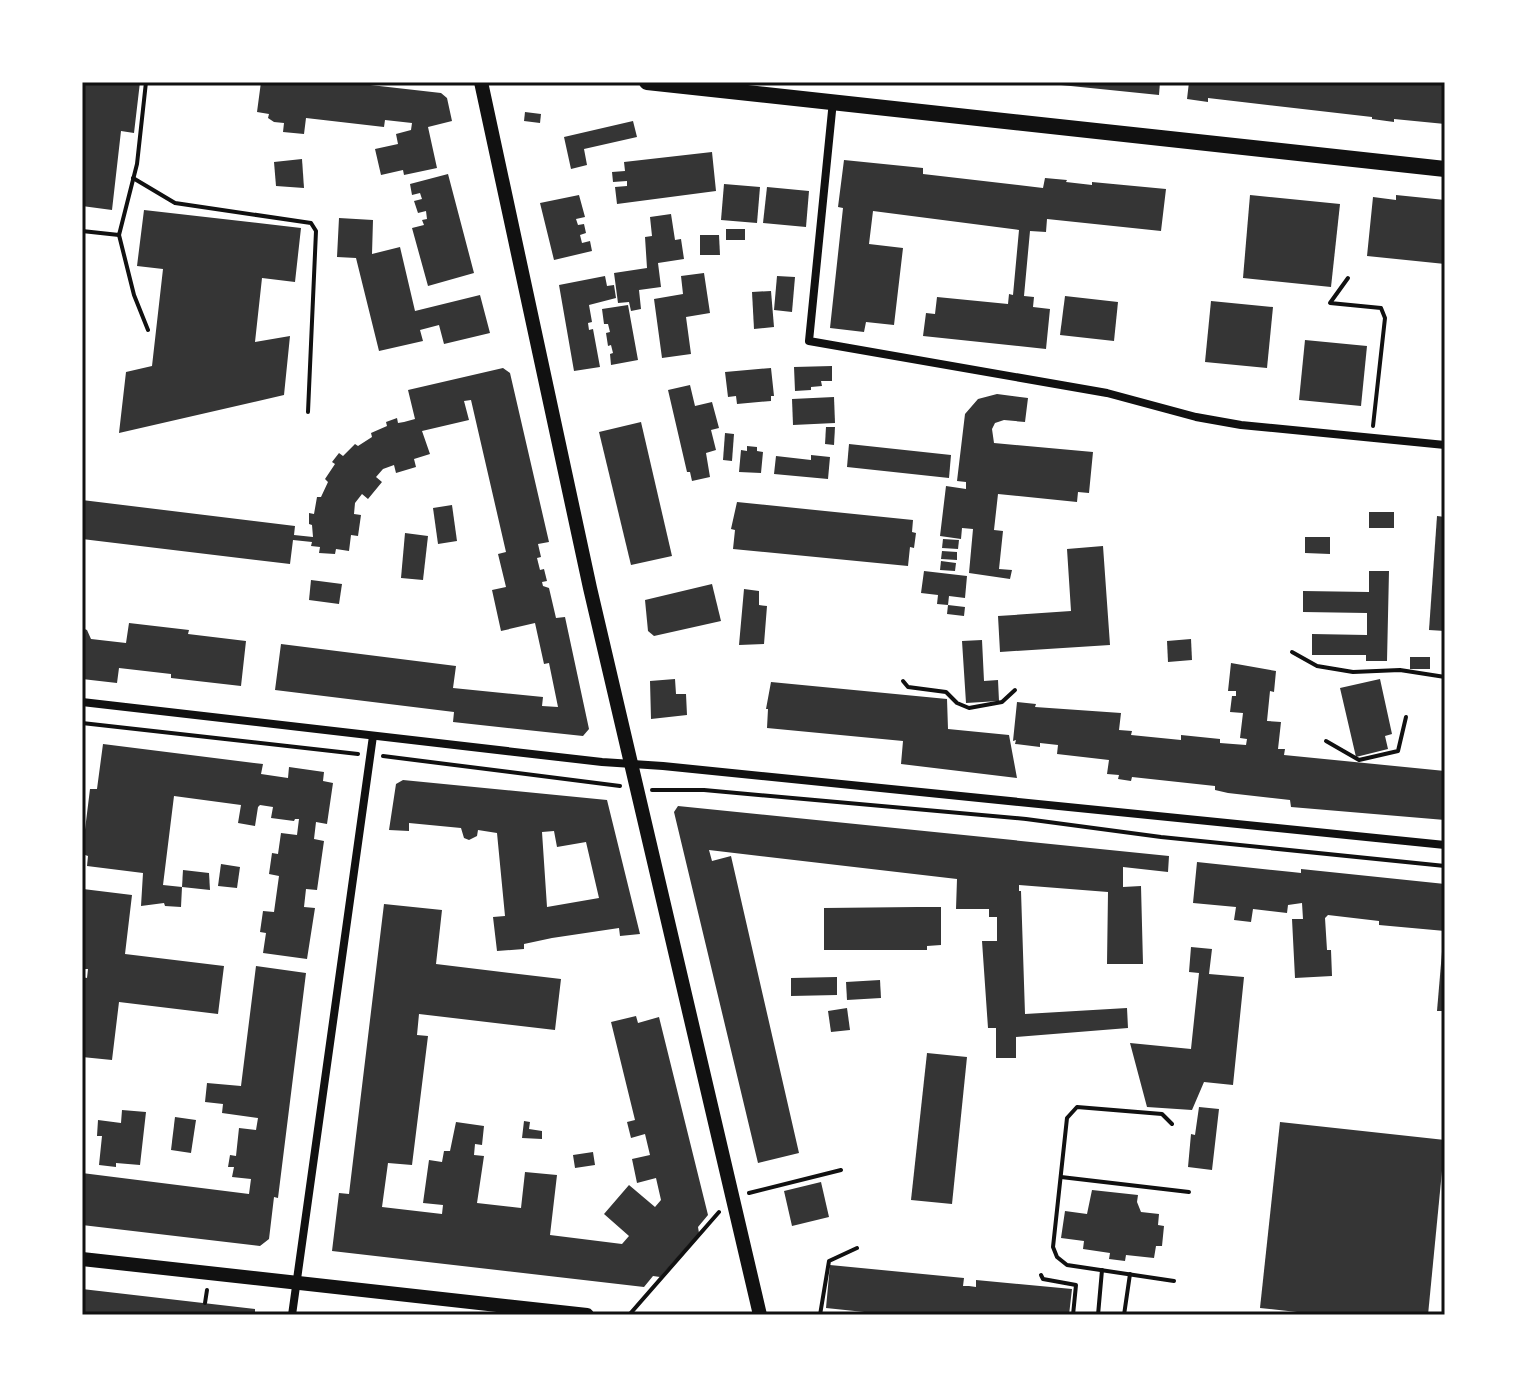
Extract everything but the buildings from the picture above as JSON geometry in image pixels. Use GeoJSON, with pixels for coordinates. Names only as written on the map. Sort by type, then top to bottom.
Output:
{"type":"FeatureCollection","features":[{"type":"Feature","properties":{"kind":"main road"},"geometry":{"type":"LineString","coordinates":[[481,82],[549,405],[760,1315]]}},
{"type":"Feature","properties":{"kind":"main road"},"geometry":{"type":"LineString","coordinates":[[647,82],[1445,169]]}},
{"type":"Feature","properties":{"kind":"main road"},"geometry":{"type":"LineString","coordinates":[[82,1259],[587,1315]]}},
{"type":"Feature","properties":{"kind":"street"},"geometry":{"type":"LineString","coordinates":[[833,101],[809,341],[1107,393],[1196,417],[1241,425],[1445,445]]}},
{"type":"Feature","properties":{"kind":"street"},"geometry":{"type":"LineString","coordinates":[[82,702],[632,764],[1445,845]]}},
{"type":"Feature","properties":{"kind":"street"},"geometry":{"type":"LineString","coordinates":[[292,1315],[373,736]]}},
{"type":"Feature","properties":{"kind":"path"},"geometry":{"type":"LineString","coordinates":[[146,82],[133,178],[119,235],[134,295],[148,330]]}},
{"type":"Feature","properties":{"kind":"path"},"geometry":{"type":"LineString","coordinates":[[133,178],[175,203],[311,223],[316,231],[308,412]]}},
{"type":"Feature","properties":{"kind":"path"},"geometry":{"type":"LineString","coordinates":[[82,231],[119,235]]}},
{"type":"Feature","properties":{"kind":"path"},"geometry":{"type":"LineString","coordinates":[[1348,278],[1330,303],[1381,308],[1385,318],[1371,438]]}},
{"type":"Feature","properties":{"kind":"path"},"geometry":{"type":"LineString","coordinates":[[1292,652],[1317,666],[1353,672],[1400,670],[1445,677]]}},
{"type":"Feature","properties":{"kind":"path"},"geometry":{"type":"LineString","coordinates":[[903,681],[908,687],[946,692],[957,703],[969,708],[1002,702],[1015,690]]}},
{"type":"Feature","properties":{"kind":"path"},"geometry":{"type":"LineString","coordinates":[[1326,741],[1359,760],[1398,751],[1406,717]]}},
{"type":"Feature","properties":{"kind":"path"},"geometry":{"type":"LineString","coordinates":[[82,723],[637,788],[704,790],[1026,819],[1161,837],[1445,866]]}},
{"type":"Feature","properties":{"kind":"path"},"geometry":{"type":"LineString","coordinates":[[1172,1124],[1162,1114],[1077,1107],[1067,1118],[1053,1247],[1057,1257],[1067,1265],[1174,1281]]}},
{"type":"Feature","properties":{"kind":"path"},"geometry":{"type":"LineString","coordinates":[[629,1315],[732,1198],[841,1170]]}},
{"type":"Feature","properties":{"kind":"path"},"geometry":{"type":"LineString","coordinates":[[1061,1177],[1189,1192]]}},
{"type":"Feature","properties":{"kind":"path"},"geometry":{"type":"LineString","coordinates":[[820,1315],[829,1261],[857,1248]]}},
{"type":"Feature","properties":{"kind":"path"},"geometry":{"type":"LineString","coordinates":[[1098,1315],[1102,1270]]}},
{"type":"Feature","properties":{"kind":"path"},"geometry":{"type":"LineString","coordinates":[[1124,1315],[1130,1274]]}},
{"type":"Feature","properties":{"kind":"path"},"geometry":{"type":"LineString","coordinates":[[1041,1275],[1043,1279],[1076,1285],[1073,1315]]}}]}
